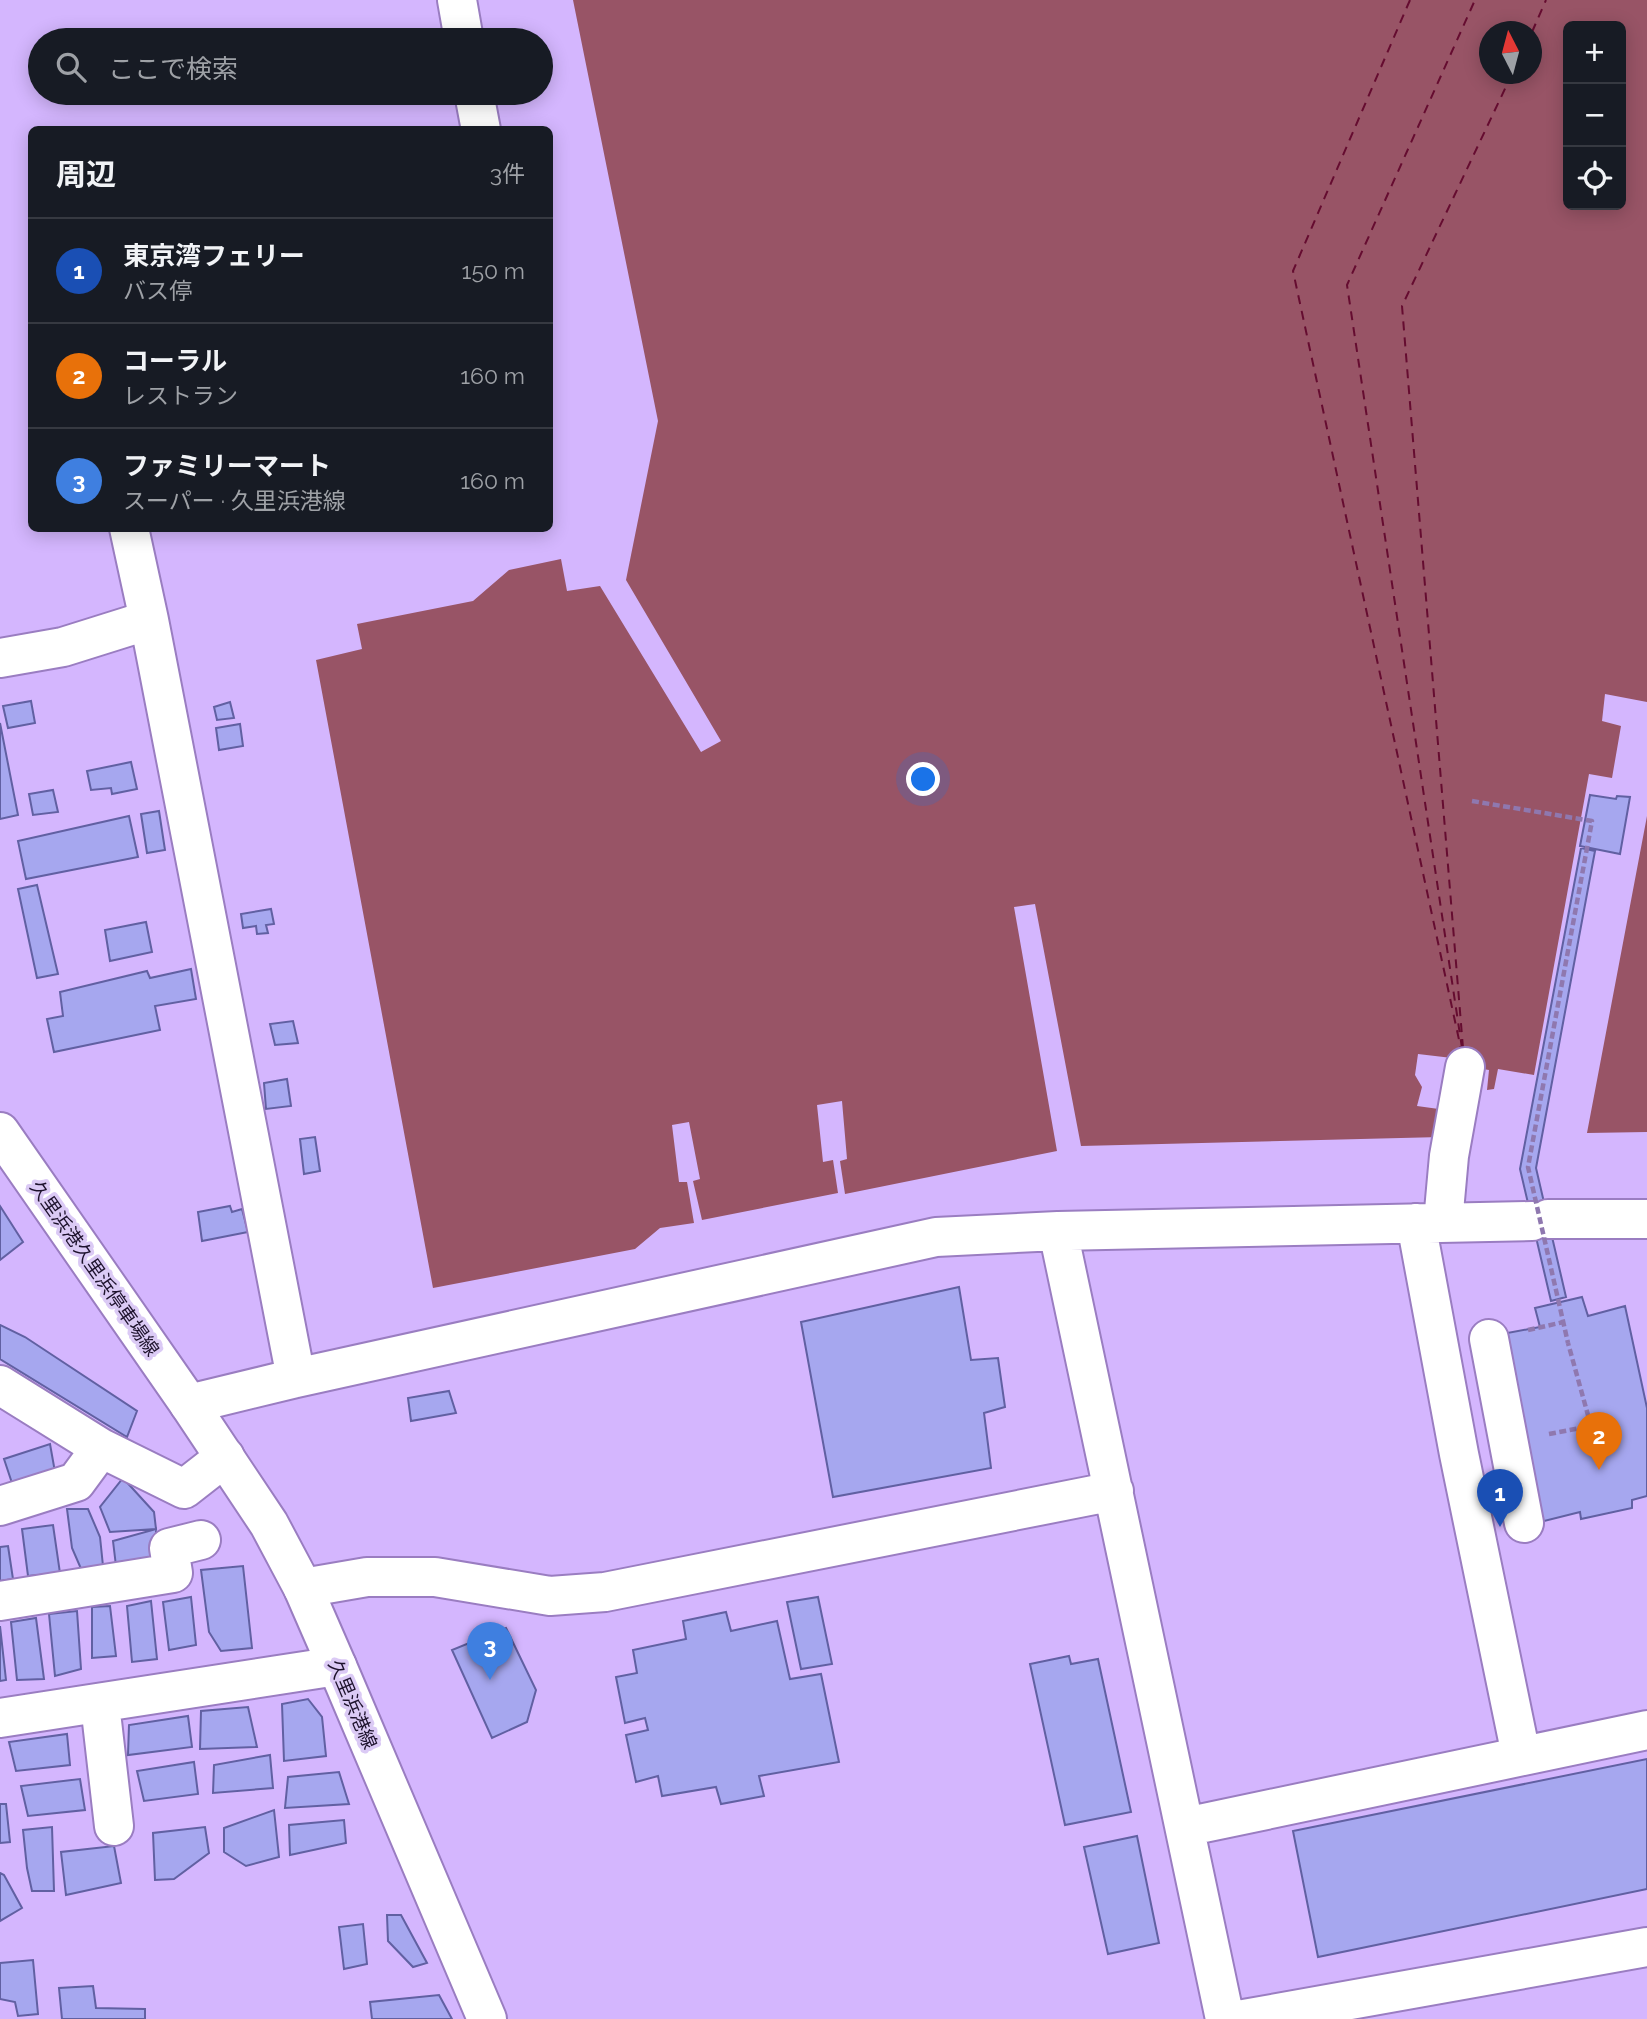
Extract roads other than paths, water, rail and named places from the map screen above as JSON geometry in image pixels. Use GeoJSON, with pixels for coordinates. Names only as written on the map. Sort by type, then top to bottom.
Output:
{"type":"FeatureCollection","features":[{"type":"Feature","properties":{"kind":"street"},"geometry":{"type":"LineString","coordinates":[[457,0],[462,28]]}},
{"type":"Feature","properties":{"kind":"street"},"geometry":{"type":"LineString","coordinates":[[476,105],[480,126]]}},
{"type":"Feature","properties":{"kind":"street"},"geometry":{"type":"LineString","coordinates":[[130,532],[296,1378]]}},
{"type":"Feature","properties":{"kind":"street"},"geometry":{"type":"LineString","coordinates":[[0,658],[63,647],[149,620]]}},
{"type":"Feature","properties":{"kind":"street"},"geometry":{"type":"LineString","coordinates":[[1465,1067],[1449,1156],[1429,1223],[1459,1454],[1521,1755]]}},
{"type":"Feature","properties":{"kind":"street","name":"久里浜港久里浜停車場線"},"geometry":{"type":"LineString","coordinates":[[0,1132],[189,1404]]}},
{"type":"Feature","properties":{"kind":"street"},"geometry":{"type":"LineString","coordinates":[[189,1404],[936,1237],[1058,1231],[1647,1219]]}},
{"type":"Feature","properties":{"kind":"street"},"geometry":{"type":"LineString","coordinates":[[1058,1231],[1225,2019]]}},
{"type":"Feature","properties":{"kind":"street"},"geometry":{"type":"LineString","coordinates":[[1489,1339],[1524,1523]]}},
{"type":"Feature","properties":{"kind":"street"},"geometry":{"type":"LineString","coordinates":[[0,1385],[101,1448],[184,1489],[225,1457]]}},
{"type":"Feature","properties":{"kind":"street","name":"久里浜港線"},"geometry":{"type":"LineString","coordinates":[[189,1404],[269,1524],[303,1588],[487,2019]]}},
{"type":"Feature","properties":{"kind":"street"},"geometry":{"type":"LineString","coordinates":[[0,1506],[75,1482],[101,1448]]}},
{"type":"Feature","properties":{"kind":"street"},"geometry":{"type":"LineString","coordinates":[[303,1588],[367,1577],[435,1577],[550,1596],[605,1592],[1114,1491]]}},
{"type":"Feature","properties":{"kind":"street"},"geometry":{"type":"LineString","coordinates":[[0,1601],[173,1573],[169,1548],[201,1540]]}},
{"type":"Feature","properties":{"kind":"street"},"geometry":{"type":"LineString","coordinates":[[0,1718],[337,1667]]}},
{"type":"Feature","properties":{"kind":"street"},"geometry":{"type":"LineString","coordinates":[[100,1704],[114,1826]]}},
{"type":"Feature","properties":{"kind":"street"},"geometry":{"type":"LineString","coordinates":[[1185,1827],[1647,1730]]}},
{"type":"Feature","properties":{"kind":"street"},"geometry":{"type":"LineString","coordinates":[[1244,2019],[1310,2013],[1647,1947]]}},
{"type":"Feature","properties":{"kind":"place","name":"コーラル"},"geometry":{"type":"Point","coordinates":[1599,1470]}},
{"type":"Feature","properties":{"kind":"place","name":"東京湾フェリー"},"geometry":{"type":"Point","coordinates":[1500,1527]}},
{"type":"Feature","properties":{"kind":"place","name":"ファミリーマート"},"geometry":{"type":"Point","coordinates":[490,1680]}}]}
